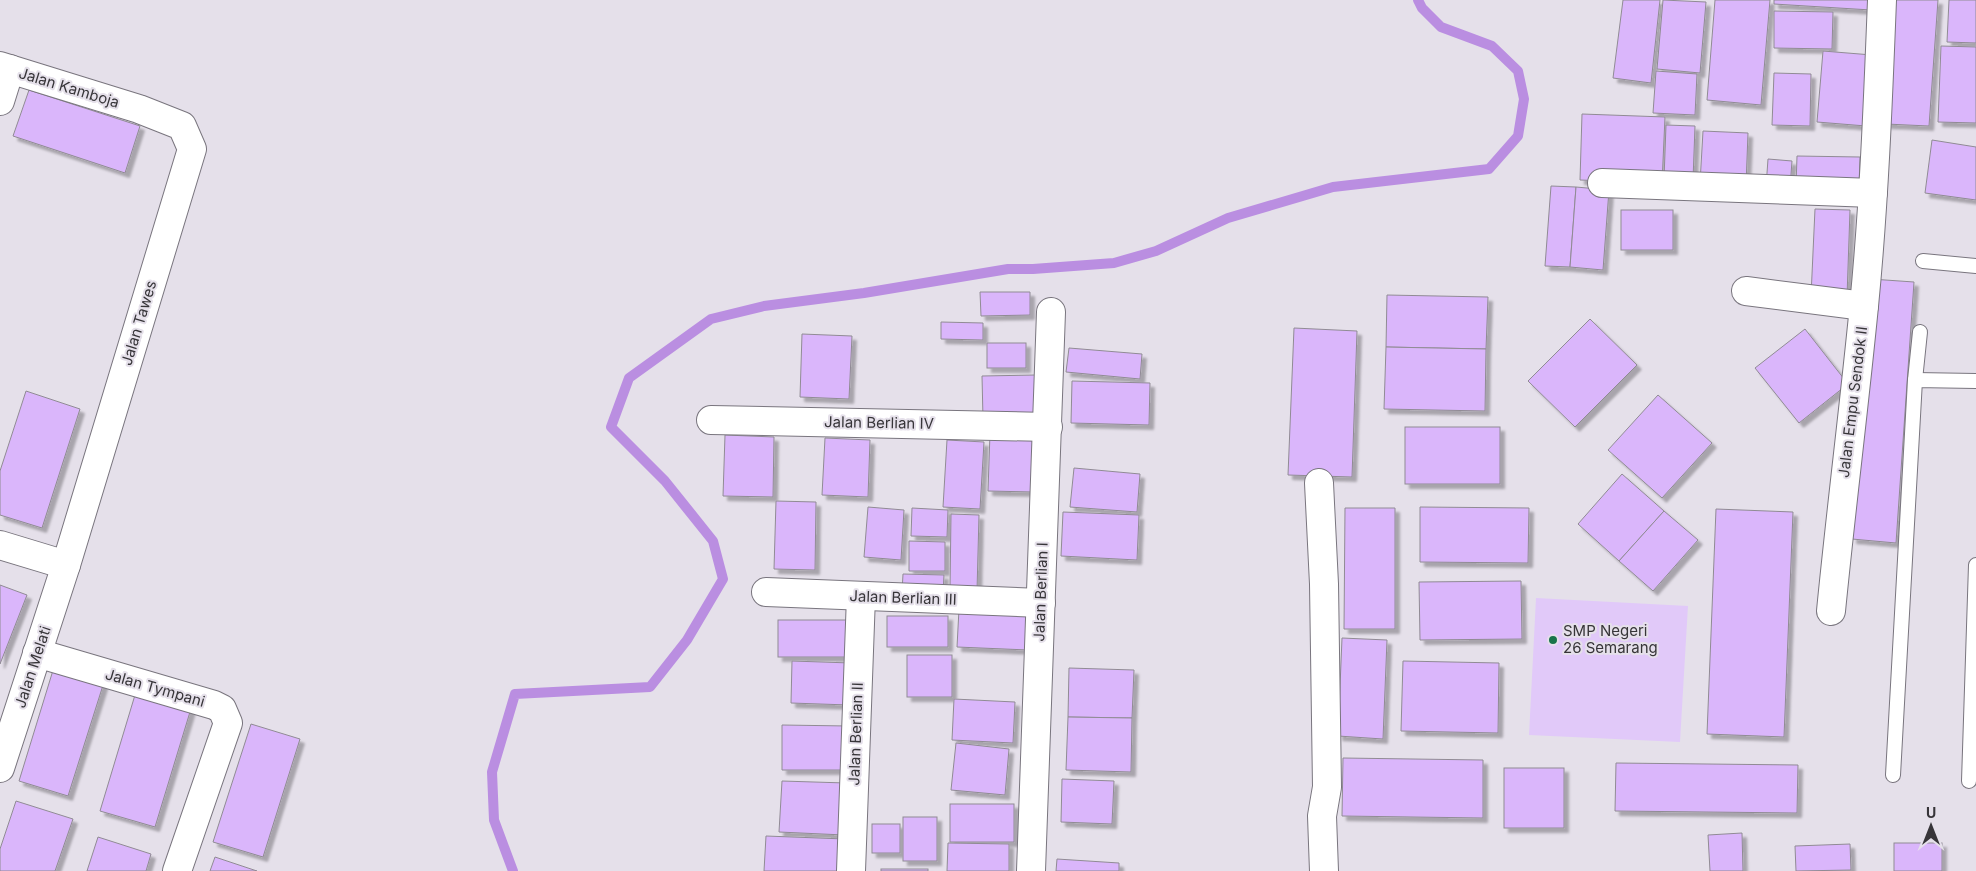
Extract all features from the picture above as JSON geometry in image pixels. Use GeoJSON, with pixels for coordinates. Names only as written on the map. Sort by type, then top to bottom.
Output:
{"type":"FeatureCollection","features":[{"type":"Feature","properties":{"kind":"street","name":"Jalan Empu Sendok II"},"geometry":{"type":"LineString","coordinates":[[1831,611],[1841,504],[1864,306],[1873,193],[1882,0]]}},
{"type":"Feature","properties":{"kind":"street"},"geometry":{"type":"LineString","coordinates":[[0,101],[5,68]]}},
{"type":"Feature","properties":{"kind":"street","name":"Jalan Kamboja"},"geometry":{"type":"LineString","coordinates":[[5,68],[139,109]]}},
{"type":"Feature","properties":{"kind":"street","name":"Jalan Tawes"},"geometry":{"type":"LineString","coordinates":[[66,565],[192,150],[182,126],[139,109]]}},
{"type":"Feature","properties":{"kind":"street"},"geometry":{"type":"LineString","coordinates":[[1602,183],[1873,193]]}},
{"type":"Feature","properties":{"kind":"street"},"geometry":{"type":"LineString","coordinates":[[1746,291],[1864,306]]}},
{"type":"Feature","properties":{"kind":"street","name":"Jalan Berlian I"},"geometry":{"type":"LineString","coordinates":[[1031,871],[1051,312]]}},
{"type":"Feature","properties":{"kind":"street","name":"Jalan Berlian IV"},"geometry":{"type":"LineString","coordinates":[[711,420],[1048,427]]}},
{"type":"Feature","properties":{"kind":"street"},"geometry":{"type":"LineString","coordinates":[[1320,483],[1328,787],[1322,816],[1324,871]]}},
{"type":"Feature","properties":{"kind":"street"},"geometry":{"type":"LineString","coordinates":[[0,545],[66,565]]}},
{"type":"Feature","properties":{"kind":"street","name":"Jalan Melati"},"geometry":{"type":"LineString","coordinates":[[0,768],[66,565]]}},
{"type":"Feature","properties":{"kind":"street","name":"Jalan Berlian III"},"geometry":{"type":"LineString","coordinates":[[766,592],[1041,603]]}},
{"type":"Feature","properties":{"kind":"street","name":"Jalan Berlian II"},"geometry":{"type":"LineString","coordinates":[[851,871],[861,596]]}},
{"type":"Feature","properties":{"kind":"street","name":"Jalan Tympani"},"geometry":{"type":"LineString","coordinates":[[37,653],[214,705],[222,709],[228,723],[177,871]]}},
{"type":"Feature","properties":{"kind":"lane"},"geometry":{"type":"LineString","coordinates":[[1924,261],[1976,266]]}},
{"type":"Feature","properties":{"kind":"lane"},"geometry":{"type":"LineString","coordinates":[[1892,776],[1915,380],[1920,332]]}},
{"type":"Feature","properties":{"kind":"lane"},"geometry":{"type":"LineString","coordinates":[[1915,380],[1976,381]]}},
{"type":"Feature","properties":{"kind":"lane"},"geometry":{"type":"LineString","coordinates":[[1969,781],[1976,565]]}},
{"type":"Feature","properties":{"kind":"shaded area"},"geometry":{"type":"Polygon","coordinates":[[[1536,598],[1688,606],[1680,742],[1529,735],[1536,598]]]}},
{"type":"Feature","properties":{"kind":"building"},"geometry":{"type":"Polygon","coordinates":[[[1623,0],[1660,0],[1651,83],[1613,78],[1623,0]]]}},
{"type":"Feature","properties":{"kind":"building"},"geometry":{"type":"Polygon","coordinates":[[[1663,0],[1706,2],[1700,73],[1657,69],[1663,0]]]}},
{"type":"Feature","properties":{"kind":"building"},"geometry":{"type":"Polygon","coordinates":[[[1715,0],[1770,0],[1761,105],[1707,100],[1715,0]]]}},
{"type":"Feature","properties":{"kind":"building"},"geometry":{"type":"Polygon","coordinates":[[[1774,0],[1872,0],[1871,10],[1774,4],[1774,0]]]}},
{"type":"Feature","properties":{"kind":"building"},"geometry":{"type":"Polygon","coordinates":[[[1895,0],[1938,0],[1929,126],[1886,124],[1895,0]]]}},
{"type":"Feature","properties":{"kind":"building"},"geometry":{"type":"Polygon","coordinates":[[[1949,0],[1976,0],[1976,43],[1947,42],[1949,0]]]}},
{"type":"Feature","properties":{"kind":"building"},"geometry":{"type":"Polygon","coordinates":[[[1774,11],[1833,12],[1832,49],[1774,48],[1774,11]]]}},
{"type":"Feature","properties":{"kind":"building"},"geometry":{"type":"Polygon","coordinates":[[[1941,46],[1976,47],[1976,123],[1938,122],[1941,46]]]}},
{"type":"Feature","properties":{"kind":"building"},"geometry":{"type":"Polygon","coordinates":[[[1823,51],[1872,55],[1866,126],[1817,122],[1823,51]]]}},
{"type":"Feature","properties":{"kind":"building"},"geometry":{"type":"Polygon","coordinates":[[[1656,71],[1697,74],[1695,115],[1653,113],[1656,71]]]}},
{"type":"Feature","properties":{"kind":"building"},"geometry":{"type":"Polygon","coordinates":[[[1774,73],[1811,74],[1810,126],[1772,125],[1774,73]]]}},
{"type":"Feature","properties":{"kind":"building"},"geometry":{"type":"Polygon","coordinates":[[[29,90],[140,126],[125,173],[13,136],[29,90]]]}},
{"type":"Feature","properties":{"kind":"building"},"geometry":{"type":"Polygon","coordinates":[[[1582,114],[1665,117],[1662,183],[1580,180],[1582,114]]]}},
{"type":"Feature","properties":{"kind":"building"},"geometry":{"type":"Polygon","coordinates":[[[1666,125],[1695,126],[1693,180],[1664,179],[1666,125]]]}},
{"type":"Feature","properties":{"kind":"building"},"geometry":{"type":"Polygon","coordinates":[[[1703,131],[1748,133],[1746,185],[1700,183],[1703,131]]]}},
{"type":"Feature","properties":{"kind":"building"},"geometry":{"type":"Polygon","coordinates":[[[1932,140],[1976,147],[1976,200],[1925,193],[1932,140]]]}},
{"type":"Feature","properties":{"kind":"building"},"geometry":{"type":"Polygon","coordinates":[[[1797,156],[1860,157],[1859,187],[1796,186],[1797,156]]]}},
{"type":"Feature","properties":{"kind":"building"},"geometry":{"type":"Polygon","coordinates":[[[1768,159],[1792,161],[1790,188],[1766,187],[1768,159]]]}},
{"type":"Feature","properties":{"kind":"building"},"geometry":{"type":"Polygon","coordinates":[[[1551,186],[1576,187],[1570,267],[1545,266],[1551,186]]]}},
{"type":"Feature","properties":{"kind":"building"},"geometry":{"type":"Polygon","coordinates":[[[1576,187],[1609,190],[1603,270],[1570,267],[1576,187]]]}},
{"type":"Feature","properties":{"kind":"building"},"geometry":{"type":"Polygon","coordinates":[[[1815,209],[1850,210],[1847,297],[1811,296],[1815,209]]]}},
{"type":"Feature","properties":{"kind":"building"},"geometry":{"type":"Polygon","coordinates":[[[1621,210],[1673,210],[1673,250],[1621,250],[1621,210]]]}},
{"type":"Feature","properties":{"kind":"building"},"geometry":{"type":"Polygon","coordinates":[[[1871,279],[1914,282],[1896,543],[1852,539],[1871,279]]]}},
{"type":"Feature","properties":{"kind":"building"},"geometry":{"type":"Polygon","coordinates":[[[980,292],[1030,292],[1030,315],[981,316],[980,292]]]}},
{"type":"Feature","properties":{"kind":"building"},"geometry":{"type":"Polygon","coordinates":[[[1387,295],[1488,297],[1486,349],[1386,347],[1387,295]]]}},
{"type":"Feature","properties":{"kind":"building"},"geometry":{"type":"Polygon","coordinates":[[[1590,319],[1637,365],[1575,427],[1528,381],[1590,319]]]}},
{"type":"Feature","properties":{"kind":"building"},"geometry":{"type":"Polygon","coordinates":[[[941,322],[983,323],[983,340],[941,339],[941,322]]]}},
{"type":"Feature","properties":{"kind":"building"},"geometry":{"type":"Polygon","coordinates":[[[1294,328],[1357,331],[1352,477],[1288,475],[1294,328]]]}},
{"type":"Feature","properties":{"kind":"building"},"geometry":{"type":"Polygon","coordinates":[[[1805,329],[1848,384],[1799,423],[1755,368],[1805,329]]]}},
{"type":"Feature","properties":{"kind":"building"},"geometry":{"type":"Polygon","coordinates":[[[802,334],[852,336],[849,399],[800,397],[802,334]]]}},
{"type":"Feature","properties":{"kind":"building"},"geometry":{"type":"Polygon","coordinates":[[[987,343],[1026,343],[1026,368],[987,368],[987,343]]]}},
{"type":"Feature","properties":{"kind":"building"},"geometry":{"type":"Polygon","coordinates":[[[1386,347],[1486,349],[1485,411],[1384,409],[1386,347]]]}},
{"type":"Feature","properties":{"kind":"building"},"geometry":{"type":"Polygon","coordinates":[[[1069,348],[1142,354],[1140,379],[1066,372],[1069,348]]]}},
{"type":"Feature","properties":{"kind":"building"},"geometry":{"type":"Polygon","coordinates":[[[1036,375],[1037,417],[983,419],[982,376],[1036,375]]]}},
{"type":"Feature","properties":{"kind":"building"},"geometry":{"type":"Polygon","coordinates":[[[1072,381],[1150,383],[1149,425],[1071,423],[1072,381]]]}},
{"type":"Feature","properties":{"kind":"building"},"geometry":{"type":"Polygon","coordinates":[[[26,391],[80,409],[42,528],[0,515],[0,471],[26,391]]]}},
{"type":"Feature","properties":{"kind":"building"},"geometry":{"type":"Polygon","coordinates":[[[1658,395],[1712,443],[1662,498],[1608,450],[1658,395]]]}},
{"type":"Feature","properties":{"kind":"building"},"geometry":{"type":"Polygon","coordinates":[[[1405,427],[1500,427],[1500,484],[1405,484],[1405,427]]]}},
{"type":"Feature","properties":{"kind":"building"},"geometry":{"type":"Polygon","coordinates":[[[990,433],[1035,434],[1033,492],[988,491],[990,433]]]}},
{"type":"Feature","properties":{"kind":"building"},"geometry":{"type":"Polygon","coordinates":[[[725,435],[774,437],[773,497],[723,496],[725,435]]]}},
{"type":"Feature","properties":{"kind":"building"},"geometry":{"type":"Polygon","coordinates":[[[825,438],[870,440],[868,497],[822,495],[825,438]]]}},
{"type":"Feature","properties":{"kind":"building"},"geometry":{"type":"Polygon","coordinates":[[[947,440],[984,442],[980,509],[943,507],[947,440]]]}},
{"type":"Feature","properties":{"kind":"building"},"geometry":{"type":"Polygon","coordinates":[[[1074,468],[1140,474],[1137,512],[1070,507],[1074,468]]]}},
{"type":"Feature","properties":{"kind":"building"},"geometry":{"type":"Polygon","coordinates":[[[1622,474],[1664,511],[1619,561],[1578,524],[1622,474]]]}},
{"type":"Feature","properties":{"kind":"building"},"geometry":{"type":"Polygon","coordinates":[[[776,501],[816,502],[815,570],[774,569],[776,501]]]}},
{"type":"Feature","properties":{"kind":"building"},"geometry":{"type":"Polygon","coordinates":[[[868,507],[904,510],[901,560],[864,557],[868,507]]]}},
{"type":"Feature","properties":{"kind":"building"},"geometry":{"type":"Polygon","coordinates":[[[1420,507],[1529,508],[1528,563],[1420,562],[1420,507]]]}},
{"type":"Feature","properties":{"kind":"building"},"geometry":{"type":"Polygon","coordinates":[[[912,508],[948,510],[947,537],[911,536],[912,508]]]}},
{"type":"Feature","properties":{"kind":"building"},"geometry":{"type":"Polygon","coordinates":[[[1345,508],[1395,508],[1395,629],[1344,629],[1345,508]]]}},
{"type":"Feature","properties":{"kind":"building"},"geometry":{"type":"Polygon","coordinates":[[[1716,509],[1793,512],[1784,737],[1707,734],[1716,509]]]}},
{"type":"Feature","properties":{"kind":"building"},"geometry":{"type":"Polygon","coordinates":[[[1664,511],[1698,540],[1653,591],[1619,561],[1664,511]]]}},
{"type":"Feature","properties":{"kind":"building"},"geometry":{"type":"Polygon","coordinates":[[[1063,512],[1139,515],[1137,560],[1061,556],[1063,512]]]}},
{"type":"Feature","properties":{"kind":"building"},"geometry":{"type":"Polygon","coordinates":[[[951,514],[979,515],[977,591],[950,590],[951,514]]]}},
{"type":"Feature","properties":{"kind":"building"},"geometry":{"type":"Polygon","coordinates":[[[909,541],[945,542],[945,571],[909,571],[909,541]]]}},
{"type":"Feature","properties":{"kind":"building"},"geometry":{"type":"Polygon","coordinates":[[[903,574],[944,575],[943,593],[902,592],[903,574]]]}},
{"type":"Feature","properties":{"kind":"building"},"geometry":{"type":"Polygon","coordinates":[[[1521,581],[1522,639],[1420,640],[1419,582],[1521,581]]]}},
{"type":"Feature","properties":{"kind":"building"},"geometry":{"type":"Polygon","coordinates":[[[0,585],[27,595],[0,664],[0,585]]]}},
{"type":"Feature","properties":{"kind":"building"},"geometry":{"type":"Polygon","coordinates":[[[959,609],[1029,612],[1028,650],[957,647],[959,609]]]}},
{"type":"Feature","properties":{"kind":"building"},"geometry":{"type":"Polygon","coordinates":[[[887,616],[948,616],[948,647],[887,647],[887,616]]]}},
{"type":"Feature","properties":{"kind":"building"},"geometry":{"type":"Polygon","coordinates":[[[778,620],[858,620],[858,657],[778,657],[778,620]]]}},
{"type":"Feature","properties":{"kind":"building"},"geometry":{"type":"Polygon","coordinates":[[[1342,638],[1387,640],[1383,739],[1338,736],[1342,638]]]}},
{"type":"Feature","properties":{"kind":"building"},"geometry":{"type":"Polygon","coordinates":[[[907,655],[952,655],[952,697],[907,697],[907,655]]]}},
{"type":"Feature","properties":{"kind":"building"},"geometry":{"type":"Polygon","coordinates":[[[792,661],[851,663],[849,705],[791,703],[792,661]]]}},
{"type":"Feature","properties":{"kind":"building"},"geometry":{"type":"Polygon","coordinates":[[[1403,661],[1499,663],[1498,733],[1401,731],[1403,661]]]}},
{"type":"Feature","properties":{"kind":"building"},"geometry":{"type":"Polygon","coordinates":[[[54,667],[104,682],[68,796],[19,781],[54,667]]]}},
{"type":"Feature","properties":{"kind":"building"},"geometry":{"type":"Polygon","coordinates":[[[1069,668],[1134,670],[1132,718],[1068,717],[1069,668]]]}},
{"type":"Feature","properties":{"kind":"building"},"geometry":{"type":"Polygon","coordinates":[[[138,685],[193,702],[155,827],[100,811],[138,685]]]}},
{"type":"Feature","properties":{"kind":"building"},"geometry":{"type":"Polygon","coordinates":[[[954,699],[1015,702],[1013,743],[952,740],[954,699]]]}},
{"type":"Feature","properties":{"kind":"building"},"geometry":{"type":"Polygon","coordinates":[[[1068,717],[1132,718],[1131,772],[1066,770],[1068,717]]]}},
{"type":"Feature","properties":{"kind":"building"},"geometry":{"type":"Polygon","coordinates":[[[251,724],[300,739],[263,857],[213,842],[251,724]]]}},
{"type":"Feature","properties":{"kind":"building"},"geometry":{"type":"Polygon","coordinates":[[[782,725],[848,726],[848,770],[782,770],[782,725]]]}},
{"type":"Feature","properties":{"kind":"building"},"geometry":{"type":"Polygon","coordinates":[[[956,743],[1009,749],[1005,795],[951,790],[956,743]]]}},
{"type":"Feature","properties":{"kind":"building"},"geometry":{"type":"Polygon","coordinates":[[[1343,758],[1483,760],[1483,818],[1342,816],[1343,758]]]}},
{"type":"Feature","properties":{"kind":"building"},"geometry":{"type":"Polygon","coordinates":[[[1616,763],[1798,765],[1797,813],[1615,811],[1616,763]]]}},
{"type":"Feature","properties":{"kind":"building"},"geometry":{"type":"Polygon","coordinates":[[[1504,768],[1564,768],[1564,828],[1504,828],[1504,768]]]}},
{"type":"Feature","properties":{"kind":"building"},"geometry":{"type":"Polygon","coordinates":[[[1062,779],[1114,781],[1112,824],[1061,822],[1062,779]]]}},
{"type":"Feature","properties":{"kind":"building"},"geometry":{"type":"Polygon","coordinates":[[[782,781],[846,783],[844,835],[779,832],[782,781]]]}},
{"type":"Feature","properties":{"kind":"building"},"geometry":{"type":"Polygon","coordinates":[[[16,801],[73,819],[55,871],[0,871],[0,849],[16,801]]]}},
{"type":"Feature","properties":{"kind":"building"},"geometry":{"type":"Polygon","coordinates":[[[950,804],[1014,804],[1014,842],[950,842],[950,804]]]}},
{"type":"Feature","properties":{"kind":"building"},"geometry":{"type":"Polygon","coordinates":[[[903,817],[937,817],[937,861],[903,861],[903,817]]]}},
{"type":"Feature","properties":{"kind":"building"},"geometry":{"type":"Polygon","coordinates":[[[872,824],[900,824],[900,853],[872,853],[872,824]]]}},
{"type":"Feature","properties":{"kind":"building"},"geometry":{"type":"Polygon","coordinates":[[[1742,833],[1743,871],[1710,871],[1708,835],[1742,833]]]}},
{"type":"Feature","properties":{"kind":"building"},"geometry":{"type":"Polygon","coordinates":[[[766,836],[845,839],[844,871],[764,871],[766,836]]]}},
{"type":"Feature","properties":{"kind":"building"},"geometry":{"type":"Polygon","coordinates":[[[98,837],[151,854],[146,871],[87,871],[98,837]]]}},
{"type":"Feature","properties":{"kind":"building"},"geometry":{"type":"Polygon","coordinates":[[[948,843],[1009,844],[1009,871],[947,871],[948,843]]]}},
{"type":"Feature","properties":{"kind":"building"},"geometry":{"type":"Polygon","coordinates":[[[1894,843],[1942,843],[1942,871],[1894,871],[1894,843]]]}},
{"type":"Feature","properties":{"kind":"building"},"geometry":{"type":"Polygon","coordinates":[[[1850,844],[1851,870],[1796,871],[1795,846],[1850,844]]]}},
{"type":"Feature","properties":{"kind":"building"},"geometry":{"type":"Polygon","coordinates":[[[215,857],[257,871],[210,871],[215,857]]]}},
{"type":"Feature","properties":{"kind":"building"},"geometry":{"type":"Polygon","coordinates":[[[1057,859],[1119,863],[1119,871],[1056,871],[1057,859]]]}},
{"type":"Feature","properties":{"kind":"building"},"geometry":{"type":"Polygon","coordinates":[[[881,869],[928,869],[928,871],[881,871],[881,869]]]}},
{"type":"Feature","properties":{"kind":"waterway"},"geometry":{"type":"LineString","coordinates":[[513,871],[494,820],[492,772],[515,694],[650,687],[687,640],[723,579],[713,541],[665,481],[611,427],[629,378],[711,319],[764,306],[864,293],[1008,269],[1114,263],[1156,251],[1228,218],[1333,187],[1489,169],[1518,136],[1524,99],[1518,71],[1492,46],[1441,27],[1422,8],[1418,0]]}},
{"type":"Feature","properties":{"kind":"place","name":"SMP Negeri 26 Semarang"},"geometry":{"type":"Point","coordinates":[1553,640]}}]}
